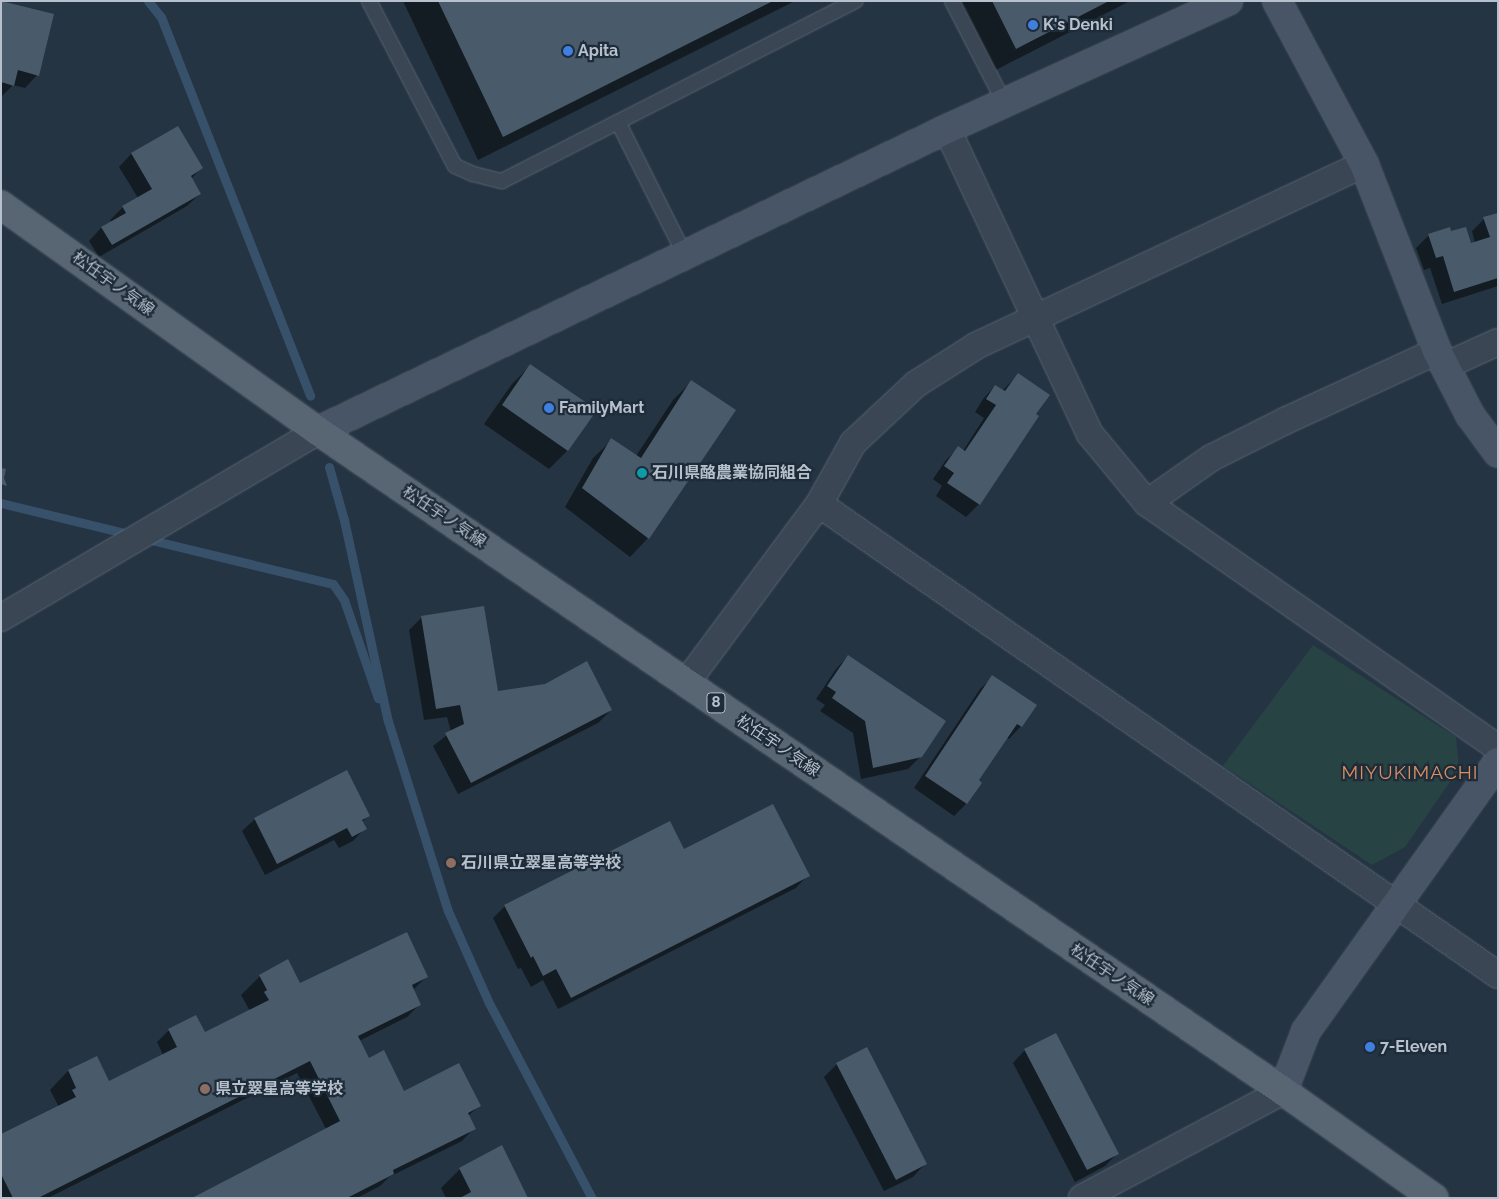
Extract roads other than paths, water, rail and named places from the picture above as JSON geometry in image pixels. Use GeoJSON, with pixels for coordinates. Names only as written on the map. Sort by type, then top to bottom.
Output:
{"type":"FeatureCollection","features":[{"type":"Feature","properties":{"kind":"main road","name":"松任宇ノ気線"},"geometry":{"type":"LineString","coordinates":[[1,205],[318,431],[1283,1091],[1434,1198]]}},
{"type":"Feature","properties":{"kind":"street"},"geometry":{"type":"LineString","coordinates":[[1,618],[318,431],[947,129],[1228,1]]}},
{"type":"Feature","properties":{"kind":"street"},"geometry":{"type":"LineString","coordinates":[[1277,1],[1364,164],[1441,358],[1470,414],[1498,453]]}},
{"type":"Feature","properties":{"kind":"street"},"geometry":{"type":"LineString","coordinates":[[947,129],[1090,434],[1147,503],[1498,748]]}},
{"type":"Feature","properties":{"kind":"street"},"geometry":{"type":"LineString","coordinates":[[686,683],[819,504],[853,443],[916,384],[976,346],[1364,164]]}},
{"type":"Feature","properties":{"kind":"street"},"geometry":{"type":"LineString","coordinates":[[1147,503],[1211,458],[1285,421],[1441,358],[1498,342]]}},
{"type":"Feature","properties":{"kind":"street"},"geometry":{"type":"LineString","coordinates":[[819,504],[1498,976]]}},
{"type":"Feature","properties":{"kind":"street"},"geometry":{"type":"LineString","coordinates":[[1082,1198],[1283,1091],[1306,1031],[1498,762]]}},
{"type":"Feature","properties":{"kind":"lane"},"geometry":{"type":"LineString","coordinates":[[369,1],[455,166],[473,174],[502,181],[856,1]]}},
{"type":"Feature","properties":{"kind":"lane"},"geometry":{"type":"LineString","coordinates":[[952,1],[1005,104]]}},
{"type":"Feature","properties":{"kind":"lane"},"geometry":{"type":"LineString","coordinates":[[618,122],[685,256]]}},
{"type":"Feature","properties":{"kind":"waterway"},"geometry":{"type":"LineString","coordinates":[[148,1],[161,17],[310,396]]}},
{"type":"Feature","properties":{"kind":"waterway"},"geometry":{"type":"LineString","coordinates":[[329,467],[344,520],[388,721],[448,911],[489,1003],[592,1198]]}},
{"type":"Feature","properties":{"kind":"waterway"},"geometry":{"type":"LineString","coordinates":[[1,503],[132,535]]}},
{"type":"Feature","properties":{"kind":"waterway"},"geometry":{"type":"LineString","coordinates":[[147,539],[333,584],[344,600],[378,698]]}},
{"type":"Feature","properties":{"kind":"place","name":"K's Denki"},"geometry":{"type":"Point","coordinates":[1033,25]}},
{"type":"Feature","properties":{"kind":"place","name":"Apita"},"geometry":{"type":"Point","coordinates":[568,51]}},
{"type":"Feature","properties":{"kind":"place","name":"FamilyMart"},"geometry":{"type":"Point","coordinates":[549,408]}},
{"type":"Feature","properties":{"kind":"place","name":"石川県酪農業協同組合"},"geometry":{"type":"Point","coordinates":[642,473]}},
{"type":"Feature","properties":{"kind":"place","name":"石川県立翠星高等学校"},"geometry":{"type":"Point","coordinates":[451,863]}},
{"type":"Feature","properties":{"kind":"place","name":"7-Eleven"},"geometry":{"type":"Point","coordinates":[1370,1047]}},
{"type":"Feature","properties":{"kind":"place","name":"県立翠星高等学校"},"geometry":{"type":"Point","coordinates":[205,1089]}},
{"type":"Feature","properties":{"kind":"district","name":"MIYUKIMACHI"},"geometry":{"type":"Point","coordinates":[1410,773]}}]}
